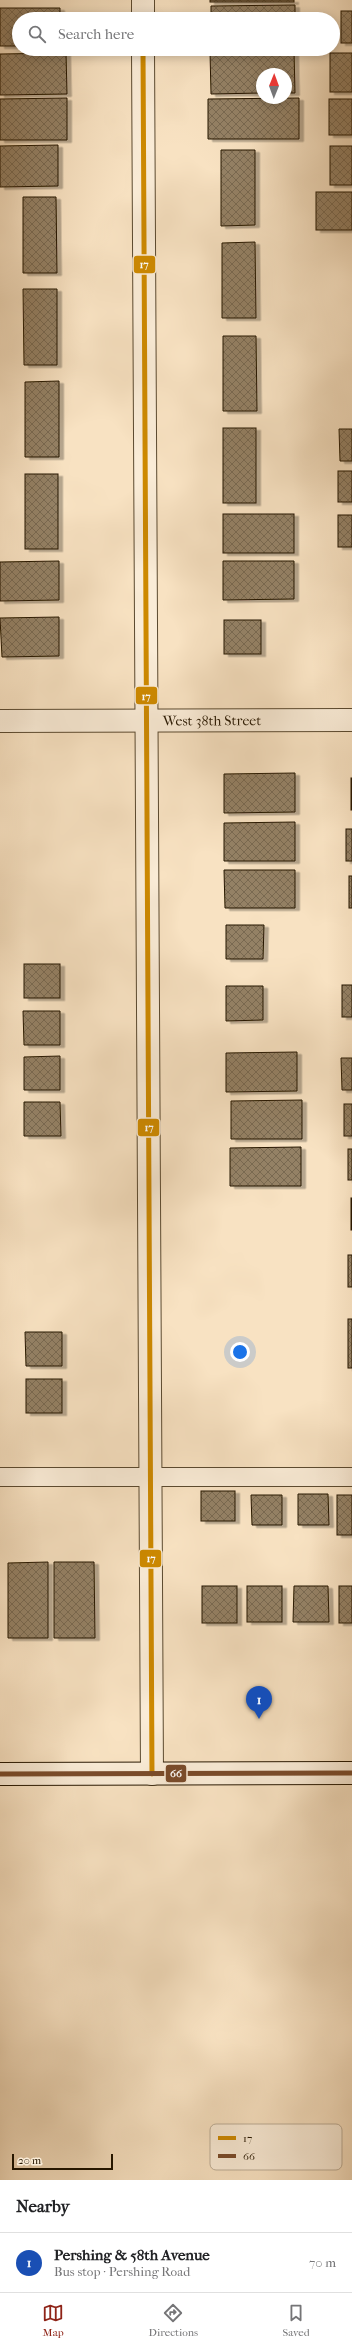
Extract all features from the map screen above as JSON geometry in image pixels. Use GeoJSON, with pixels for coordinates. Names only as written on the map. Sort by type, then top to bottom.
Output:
{"type":"FeatureCollection","features":[{"type":"Feature","properties":{"kind":"street"},"geometry":{"type":"LineString","coordinates":[[143,0],[143,12]]}},
{"type":"Feature","properties":{"kind":"street"},"geometry":{"type":"LineString","coordinates":[[143,56],[152,1774]]}},
{"type":"Feature","properties":{"kind":"street","name":"West 38th Street"},"geometry":{"type":"LineString","coordinates":[[0,721],[352,720]]}},
{"type":"Feature","properties":{"kind":"street"},"geometry":{"type":"LineString","coordinates":[[0,1774],[352,1773]]}},
{"type":"Feature","properties":{"kind":"lane"},"geometry":{"type":"LineString","coordinates":[[0,1477],[352,1477]]}},
{"type":"Feature","properties":{"kind":"building"},"geometry":{"type":"Polygon","coordinates":[[[210,0],[294,0],[294,2],[210,2],[210,0]]]}},
{"type":"Feature","properties":{"kind":"building"},"geometry":{"type":"Polygon","coordinates":[[[295,5],[295,12],[211,12],[211,6],[295,5]]]}},
{"type":"Feature","properties":{"kind":"building"},"geometry":{"type":"Polygon","coordinates":[[[0,8],[60,8],[60,12],[12,12],[12,46],[0,46],[0,8]]]}},
{"type":"Feature","properties":{"kind":"building"},"geometry":{"type":"Polygon","coordinates":[[[341,11],[352,11],[352,43],[341,43],[341,11]]]}},
{"type":"Feature","properties":{"kind":"building"},"geometry":{"type":"Polygon","coordinates":[[[340,53],[352,53],[352,92],[330,92],[330,56],[340,56],[340,53]]]}},
{"type":"Feature","properties":{"kind":"building"},"geometry":{"type":"Polygon","coordinates":[[[0,54],[12,54],[12,56],[66,56],[67,94],[0,95],[0,54]]]}},
{"type":"Feature","properties":{"kind":"building"},"geometry":{"type":"Polygon","coordinates":[[[210,56],[294,56],[295,93],[292,93],[292,68],[256,68],[256,93],[211,94],[210,56]]]}},
{"type":"Feature","properties":{"kind":"building"},"geometry":{"type":"Polygon","coordinates":[[[67,98],[67,140],[0,140],[0,99],[67,98]]]}},
{"type":"Feature","properties":{"kind":"building"},"geometry":{"type":"Polygon","coordinates":[[[256,98],[256,104],[292,104],[292,98],[299,98],[299,139],[208,139],[208,99],[256,98]]]}},
{"type":"Feature","properties":{"kind":"building"},"geometry":{"type":"Polygon","coordinates":[[[329,99],[352,99],[352,135],[329,135],[329,99]]]}},
{"type":"Feature","properties":{"kind":"building"},"geometry":{"type":"Polygon","coordinates":[[[58,145],[58,186],[0,187],[0,146],[58,145]]]}},
{"type":"Feature","properties":{"kind":"building"},"geometry":{"type":"Polygon","coordinates":[[[330,146],[352,146],[352,185],[330,185],[330,146]]]}},
{"type":"Feature","properties":{"kind":"building"},"geometry":{"type":"Polygon","coordinates":[[[221,150],[255,150],[255,225],[221,226],[221,150]]]}},
{"type":"Feature","properties":{"kind":"building"},"geometry":{"type":"Polygon","coordinates":[[[316,192],[352,192],[352,230],[316,230],[316,192]]]}},
{"type":"Feature","properties":{"kind":"building"},"geometry":{"type":"Polygon","coordinates":[[[23,197],[56,197],[57,273],[23,273],[23,197]]]}},
{"type":"Feature","properties":{"kind":"building"},"geometry":{"type":"Polygon","coordinates":[[[255,242],[256,318],[222,318],[222,243],[255,242]]]}},
{"type":"Feature","properties":{"kind":"building"},"geometry":{"type":"Polygon","coordinates":[[[23,289],[57,289],[57,365],[24,365],[23,289]]]}},
{"type":"Feature","properties":{"kind":"building"},"geometry":{"type":"Polygon","coordinates":[[[223,336],[256,336],[257,411],[223,411],[223,336]]]}},
{"type":"Feature","properties":{"kind":"building"},"geometry":{"type":"Polygon","coordinates":[[[59,381],[59,457],[25,457],[25,382],[59,381]]]}},
{"type":"Feature","properties":{"kind":"building"},"geometry":{"type":"Polygon","coordinates":[[[223,428],[256,428],[256,503],[223,503],[223,428]]]}},
{"type":"Feature","properties":{"kind":"building"},"geometry":{"type":"Polygon","coordinates":[[[339,429],[352,429],[352,461],[340,461],[339,429]]]}},
{"type":"Feature","properties":{"kind":"building"},"geometry":{"type":"Polygon","coordinates":[[[338,471],[352,471],[352,502],[338,502],[338,471]]]}},
{"type":"Feature","properties":{"kind":"building"},"geometry":{"type":"Polygon","coordinates":[[[25,474],[58,474],[58,549],[25,549],[25,474]]]}},
{"type":"Feature","properties":{"kind":"building"},"geometry":{"type":"Polygon","coordinates":[[[223,514],[294,514],[294,553],[223,553],[223,514]]]}},
{"type":"Feature","properties":{"kind":"building"},"geometry":{"type":"Polygon","coordinates":[[[338,515],[352,515],[352,547],[338,547],[338,515]]]}},
{"type":"Feature","properties":{"kind":"building"},"geometry":{"type":"Polygon","coordinates":[[[59,561],[59,600],[0,601],[0,562],[59,561]]]}},
{"type":"Feature","properties":{"kind":"building"},"geometry":{"type":"Polygon","coordinates":[[[223,561],[294,561],[294,599],[223,600],[223,561]]]}},
{"type":"Feature","properties":{"kind":"building"},"geometry":{"type":"Polygon","coordinates":[[[59,617],[59,656],[2,657],[0,618],[59,617]]]}},
{"type":"Feature","properties":{"kind":"building"},"geometry":{"type":"Polygon","coordinates":[[[224,620],[261,620],[261,654],[224,654],[224,620]]]}},
{"type":"Feature","properties":{"kind":"building"},"geometry":{"type":"Polygon","coordinates":[[[295,773],[295,812],[224,813],[224,774],[295,773]]]}},
{"type":"Feature","properties":{"kind":"building"},"geometry":{"type":"Polygon","coordinates":[[[352,778],[352,810],[351,810],[352,778]]]}},
{"type":"Feature","properties":{"kind":"building"},"geometry":{"type":"Polygon","coordinates":[[[295,822],[295,861],[224,861],[224,823],[295,822]]]}},
{"type":"Feature","properties":{"kind":"building"},"geometry":{"type":"Polygon","coordinates":[[[346,829],[352,829],[352,861],[346,861],[346,829]]]}},
{"type":"Feature","properties":{"kind":"building"},"geometry":{"type":"Polygon","coordinates":[[[224,870],[295,870],[295,908],[225,908],[224,870]]]}},
{"type":"Feature","properties":{"kind":"building"},"geometry":{"type":"Polygon","coordinates":[[[349,876],[352,876],[352,908],[349,908],[349,876]]]}},
{"type":"Feature","properties":{"kind":"building"},"geometry":{"type":"Polygon","coordinates":[[[226,925],[264,925],[263,959],[226,959],[226,925]]]}},
{"type":"Feature","properties":{"kind":"building"},"geometry":{"type":"Polygon","coordinates":[[[24,964],[60,964],[60,998],[24,998],[24,964]]]}},
{"type":"Feature","properties":{"kind":"building"},"geometry":{"type":"Polygon","coordinates":[[[342,985],[352,985],[352,1017],[342,1017],[342,985]]]}},
{"type":"Feature","properties":{"kind":"building"},"geometry":{"type":"Polygon","coordinates":[[[226,986],[263,986],[263,1020],[226,1021],[226,986]]]}},
{"type":"Feature","properties":{"kind":"building"},"geometry":{"type":"Polygon","coordinates":[[[23,1011],[60,1011],[60,1045],[24,1045],[23,1011]]]}},
{"type":"Feature","properties":{"kind":"building"},"geometry":{"type":"Polygon","coordinates":[[[297,1052],[297,1091],[226,1092],[226,1053],[297,1052]]]}},
{"type":"Feature","properties":{"kind":"building"},"geometry":{"type":"Polygon","coordinates":[[[60,1056],[60,1090],[24,1090],[24,1057],[60,1056]]]}},
{"type":"Feature","properties":{"kind":"building"},"geometry":{"type":"Polygon","coordinates":[[[341,1058],[352,1058],[352,1090],[342,1090],[341,1058]]]}},
{"type":"Feature","properties":{"kind":"building"},"geometry":{"type":"Polygon","coordinates":[[[302,1100],[302,1139],[231,1139],[231,1101],[302,1100]]]}},
{"type":"Feature","properties":{"kind":"building"},"geometry":{"type":"Polygon","coordinates":[[[24,1102],[60,1102],[61,1136],[24,1136],[24,1102]]]}},
{"type":"Feature","properties":{"kind":"building"},"geometry":{"type":"Polygon","coordinates":[[[344,1104],[352,1104],[352,1136],[344,1136],[344,1104]]]}},
{"type":"Feature","properties":{"kind":"building"},"geometry":{"type":"Polygon","coordinates":[[[301,1147],[301,1186],[230,1186],[230,1148],[301,1147]]]}},
{"type":"Feature","properties":{"kind":"building"},"geometry":{"type":"Polygon","coordinates":[[[348,1149],[352,1149],[352,1180],[348,1180],[348,1149]]]}},
{"type":"Feature","properties":{"kind":"building"},"geometry":{"type":"Polygon","coordinates":[[[352,1198],[352,1230],[351,1230],[352,1198]]]}},
{"type":"Feature","properties":{"kind":"building"},"geometry":{"type":"Polygon","coordinates":[[[348,1255],[352,1255],[352,1287],[348,1287],[348,1255]]]}},
{"type":"Feature","properties":{"kind":"building"},"geometry":{"type":"Polygon","coordinates":[[[348,1319],[352,1319],[352,1368],[348,1368],[348,1319]]]}},
{"type":"Feature","properties":{"kind":"building"},"geometry":{"type":"Polygon","coordinates":[[[25,1332],[62,1332],[62,1366],[26,1366],[25,1332]]]}},
{"type":"Feature","properties":{"kind":"building"},"geometry":{"type":"Polygon","coordinates":[[[26,1379],[62,1379],[62,1413],[26,1413],[26,1379]]]}},
{"type":"Feature","properties":{"kind":"building"},"geometry":{"type":"Polygon","coordinates":[[[201,1491],[235,1491],[235,1521],[201,1521],[201,1491]]]}},
{"type":"Feature","properties":{"kind":"building"},"geometry":{"type":"Polygon","coordinates":[[[298,1494],[328,1494],[329,1525],[298,1525],[298,1494]]]}},
{"type":"Feature","properties":{"kind":"building"},"geometry":{"type":"Polygon","coordinates":[[[251,1495],[282,1495],[282,1525],[252,1525],[251,1495]]]}},
{"type":"Feature","properties":{"kind":"building"},"geometry":{"type":"Polygon","coordinates":[[[337,1495],[352,1495],[352,1535],[337,1535],[337,1495]]]}},
{"type":"Feature","properties":{"kind":"building"},"geometry":{"type":"Polygon","coordinates":[[[48,1562],[48,1638],[8,1638],[8,1563],[48,1562]]]}},
{"type":"Feature","properties":{"kind":"building"},"geometry":{"type":"Polygon","coordinates":[[[54,1562],[94,1562],[95,1638],[54,1638],[54,1562]]]}},
{"type":"Feature","properties":{"kind":"building"},"geometry":{"type":"Polygon","coordinates":[[[202,1586],[237,1586],[237,1623],[202,1623],[202,1586]]]}},
{"type":"Feature","properties":{"kind":"building"},"geometry":{"type":"Polygon","coordinates":[[[247,1586],[282,1586],[282,1622],[247,1622],[247,1586]]]}},
{"type":"Feature","properties":{"kind":"building"},"geometry":{"type":"Polygon","coordinates":[[[294,1586],[328,1586],[329,1622],[293,1622],[294,1586]]]}},
{"type":"Feature","properties":{"kind":"building"},"geometry":{"type":"Polygon","coordinates":[[[339,1586],[352,1586],[352,1623],[339,1623],[339,1586]]]}},
{"type":"Feature","properties":{"kind":"transit line","name":"17"},"geometry":{"type":"LineString","coordinates":[[143,56],[152,1774]]}},
{"type":"Feature","properties":{"kind":"transit line","name":"66"},"geometry":{"type":"LineString","coordinates":[[0,1774],[352,1773]]}},
{"type":"Feature","properties":{"kind":"place","name":"Pershing & 58th Avenue"},"geometry":{"type":"Point","coordinates":[259,1719]}}]}
